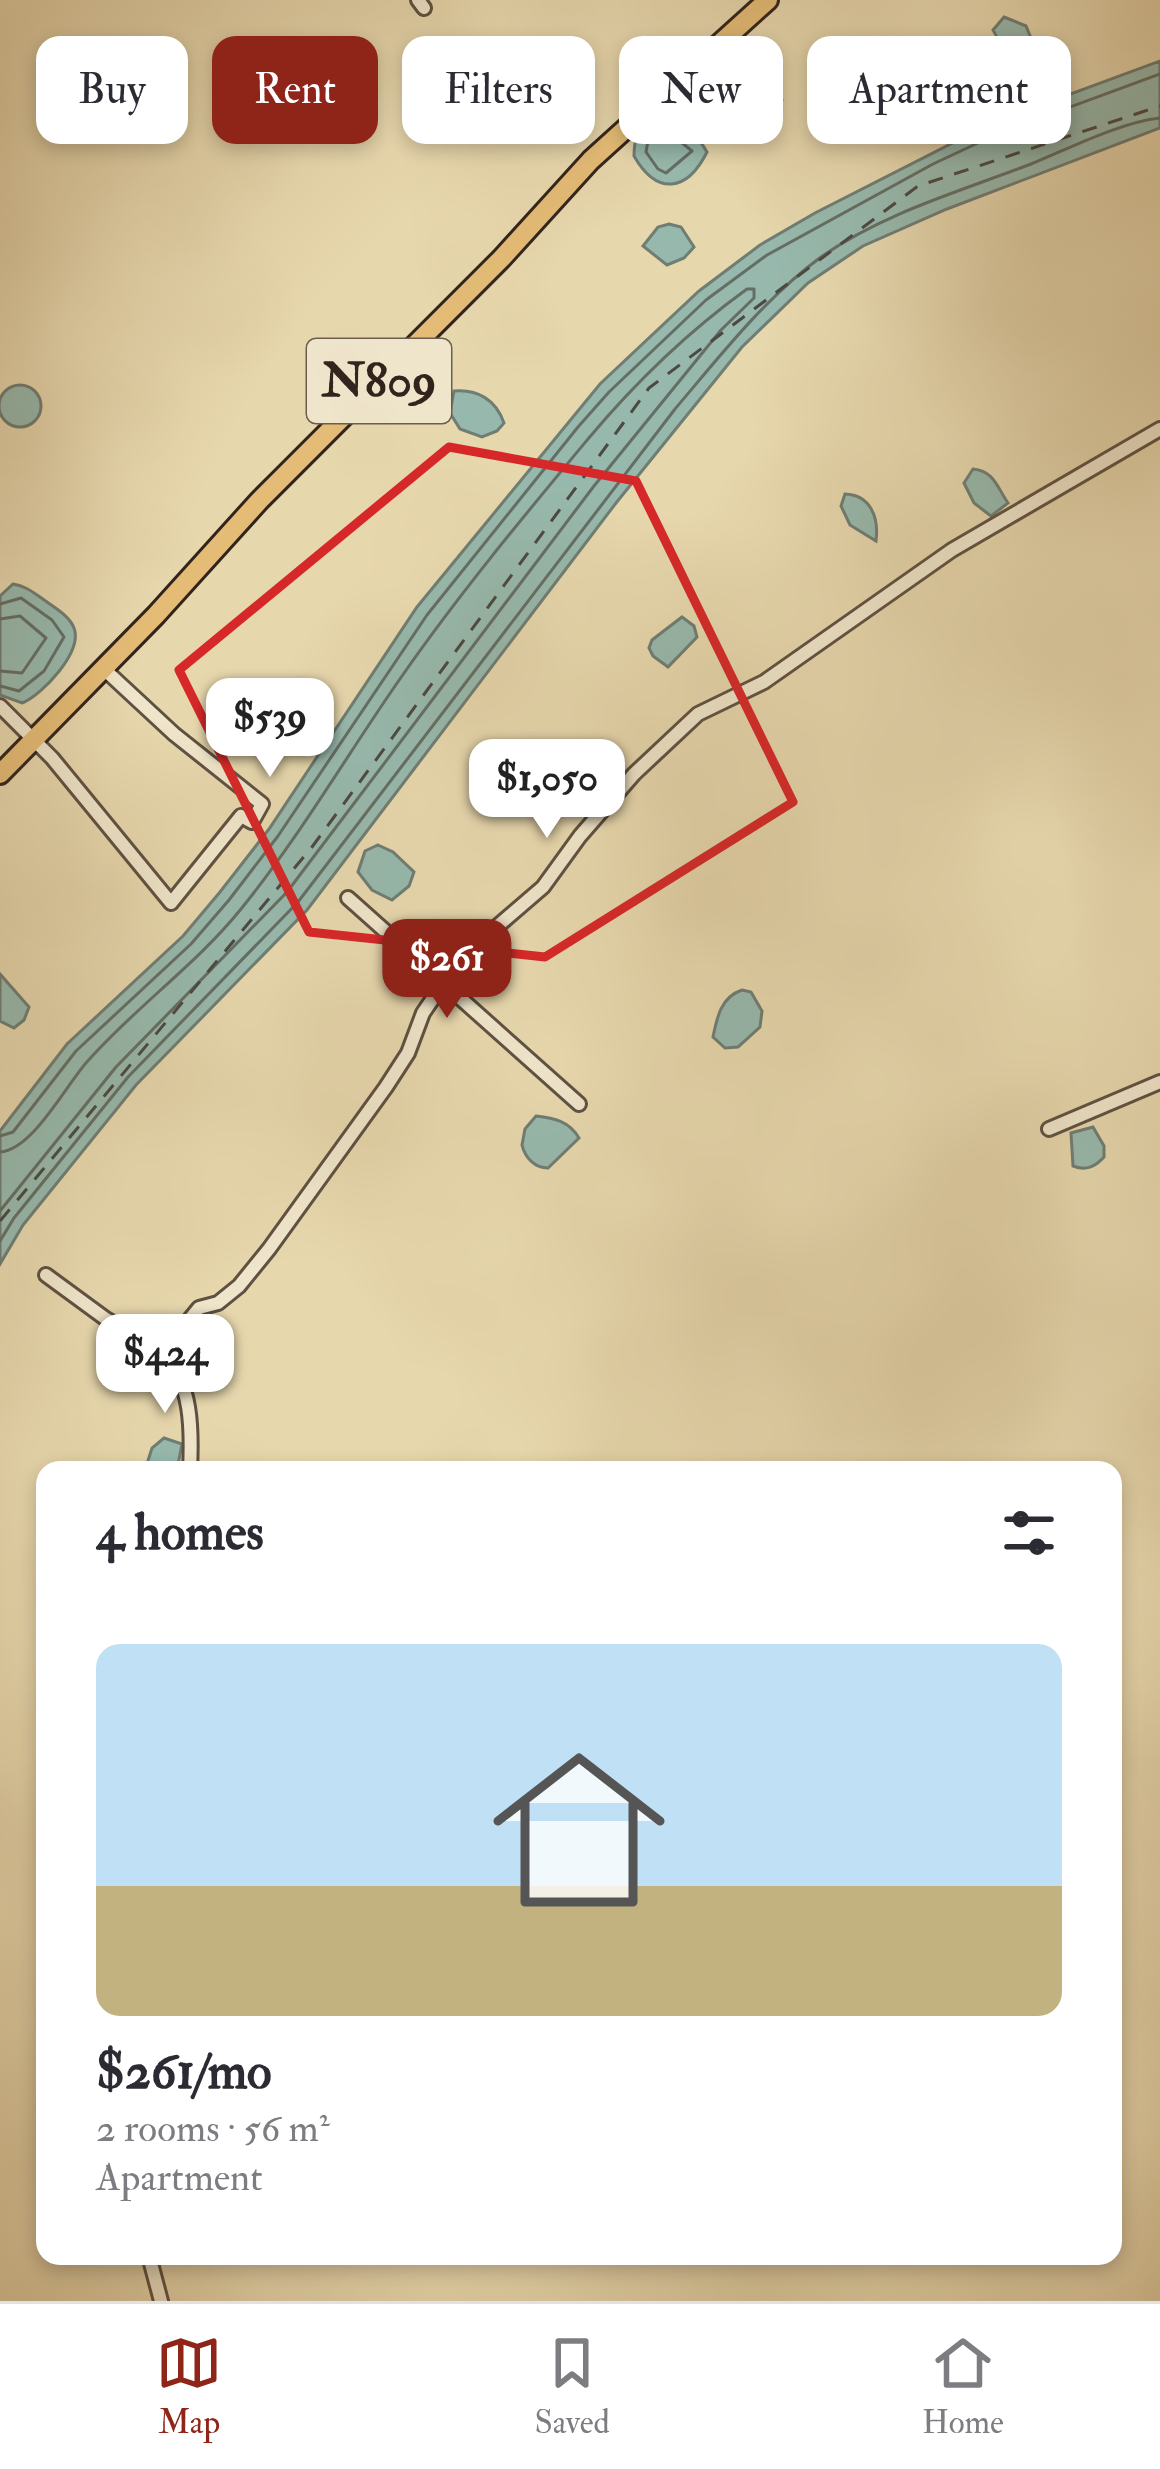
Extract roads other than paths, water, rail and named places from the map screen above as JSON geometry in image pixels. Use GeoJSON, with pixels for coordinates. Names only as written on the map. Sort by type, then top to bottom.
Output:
{"type":"FeatureCollection","features":[{"type":"Feature","properties":{"kind":"highway","name":"N809"},"geometry":{"type":"LineString","coordinates":[[0,774],[260,501],[501,259],[591,160],[768,0]]}},
{"type":"Feature","properties":{"kind":"street"},"geometry":{"type":"LineString","coordinates":[[164,1352],[199,1308],[218,1303],[253,1271],[409,1053],[428,1004],[486,936],[543,887],[634,774],[698,715],[764,682],[952,550],[1160,429]]}},
{"type":"Feature","properties":{"kind":"street"},"geometry":{"type":"LineString","coordinates":[[0,706],[172,902],[242,816],[251,822],[262,804],[173,734],[104,669]]}},
{"type":"Feature","properties":{"kind":"street"},"geometry":{"type":"LineString","coordinates":[[348,898],[579,1105]]}},
{"type":"Feature","properties":{"kind":"street"},"geometry":{"type":"LineString","coordinates":[[1049,1129],[1160,1082]]}},
{"type":"Feature","properties":{"kind":"street"},"geometry":{"type":"LineString","coordinates":[[46,1275],[106,1319],[164,1352],[181,1378],[187,1401],[190,1461]]}},
{"type":"Feature","properties":{"kind":"street"},"geometry":{"type":"LineString","coordinates":[[151,2265],[161,2301]]}},
{"type":"Feature","properties":{"kind":"water"},"geometry":{"type":"Polygon","coordinates":[[[1004,17],[1026,26],[1030,36],[996,36],[993,30],[1004,17]]]}},
{"type":"Feature","properties":{"kind":"water"},"geometry":{"type":"Polygon","coordinates":[[[1160,61],[1160,128],[863,246],[808,283],[742,347],[616,503],[307,910],[136,1085],[23,1225],[0,1264],[0,1131],[67,1044],[183,936],[220,892],[269,829],[417,607],[600,384],[699,291],[760,245],[815,213],[951,144],[1071,144],[1071,94],[1160,61]]]}},
{"type":"Feature","properties":{"kind":"water"},"geometry":{"type":"Polygon","coordinates":[[[635,144],[701,144],[707,152],[690,175],[672,184],[652,178],[634,156],[635,144]]]}},
{"type":"Feature","properties":{"kind":"water"},"geometry":{"type":"Polygon","coordinates":[[[658,227],[681,227],[694,247],[684,258],[667,265],[643,246],[658,227]]]}},
{"type":"Feature","properties":{"kind":"water"},"geometry":{"type":"Polygon","coordinates":[[[20,385],[35,391],[41,406],[35,421],[20,427],[5,421],[-1,406],[5,391],[20,385]]]}},
{"type":"Feature","properties":{"kind":"water"},"geometry":{"type":"Polygon","coordinates":[[[454,391],[485,398],[504,423],[482,437],[460,429],[450,413],[454,391]]]}},
{"type":"Feature","properties":{"kind":"water"},"geometry":{"type":"Polygon","coordinates":[[[973,469],[990,476],[1008,503],[991,516],[974,503],[964,483],[973,469]]]}},
{"type":"Feature","properties":{"kind":"water"},"geometry":{"type":"Polygon","coordinates":[[[845,494],[861,499],[871,509],[876,541],[850,525],[841,506],[845,494]]]}},
{"type":"Feature","properties":{"kind":"water"},"geometry":{"type":"Polygon","coordinates":[[[13,584],[63,613],[75,638],[59,672],[22,703],[0,695],[0,596],[13,584]]]}},
{"type":"Feature","properties":{"kind":"water"},"geometry":{"type":"Polygon","coordinates":[[[682,617],[694,626],[697,637],[668,667],[649,648],[652,640],[682,617]]]}},
{"type":"Feature","properties":{"kind":"water"},"geometry":{"type":"Polygon","coordinates":[[[378,845],[414,872],[409,886],[392,900],[372,890],[358,872],[365,851],[378,845]]]}},
{"type":"Feature","properties":{"kind":"water"},"geometry":{"type":"Polygon","coordinates":[[[0,974],[29,1007],[14,1028],[0,1021],[0,974]]]}},
{"type":"Feature","properties":{"kind":"water"},"geometry":{"type":"Polygon","coordinates":[[[742,990],[751,992],[762,1011],[760,1027],[738,1047],[725,1048],[713,1037],[716,1022],[725,1003],[742,990]]]}},
{"type":"Feature","properties":{"kind":"water"},"geometry":{"type":"Polygon","coordinates":[[[536,1116],[560,1121],[579,1138],[548,1168],[531,1161],[522,1145],[525,1129],[536,1116]]]}},
{"type":"Feature","properties":{"kind":"water"},"geometry":{"type":"Polygon","coordinates":[[[1093,1127],[1104,1146],[1104,1157],[1090,1167],[1073,1166],[1071,1133],[1093,1127]]]}},
{"type":"Feature","properties":{"kind":"water"},"geometry":{"type":"Polygon","coordinates":[[[164,1438],[182,1444],[179,1461],[148,1461],[152,1448],[164,1438]]]}}]}
